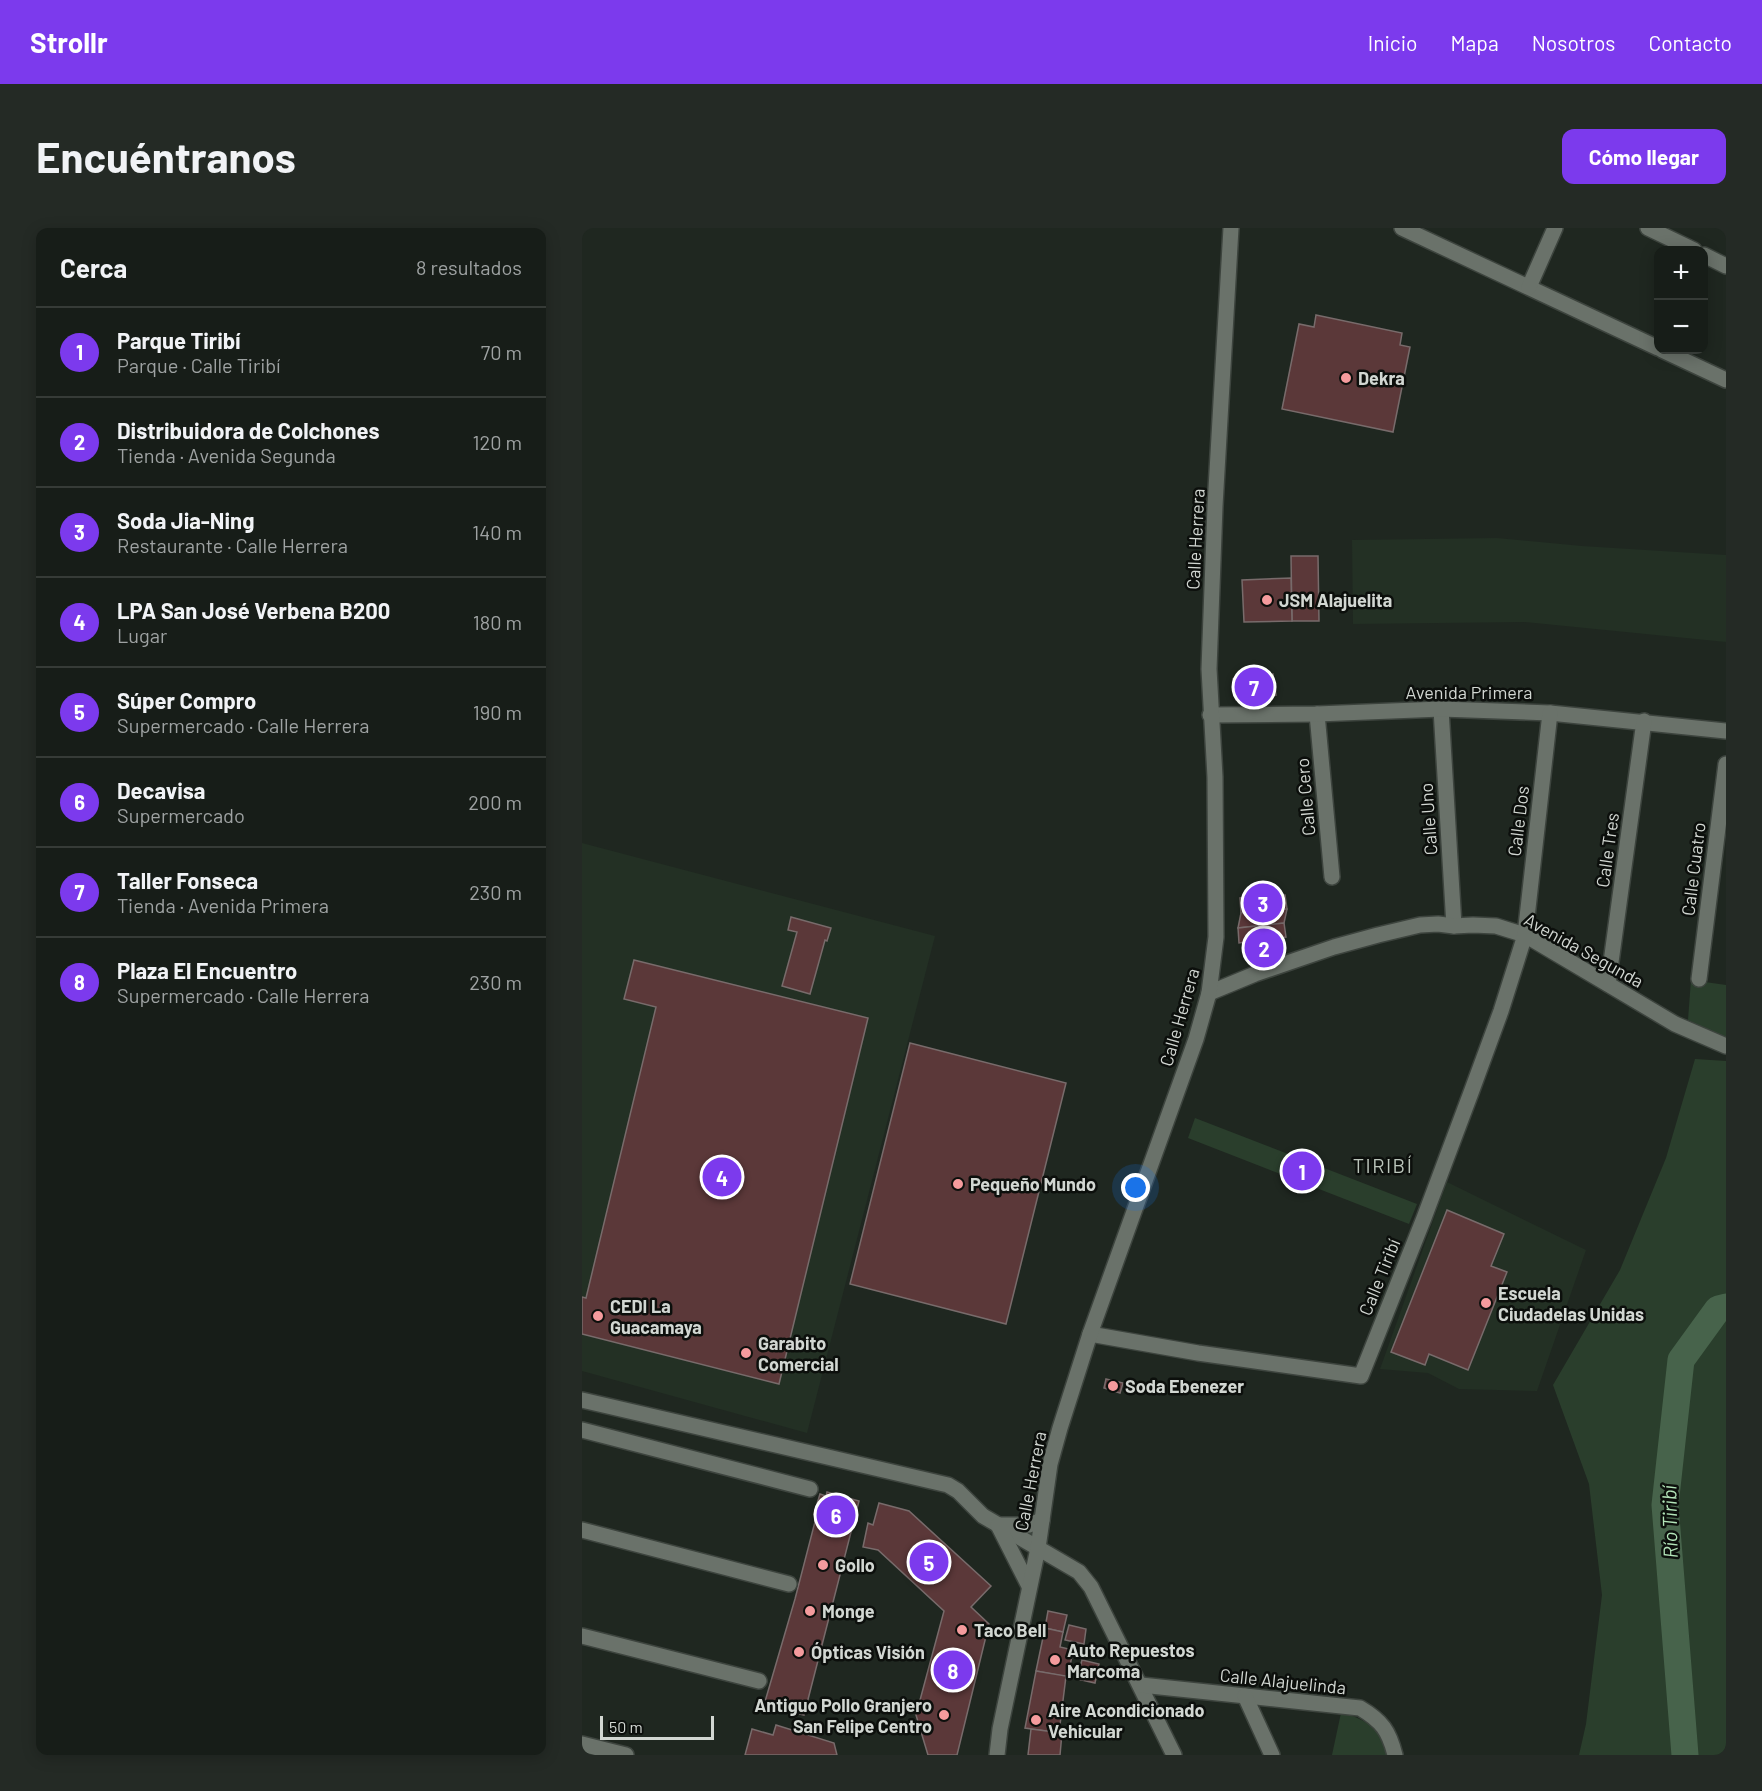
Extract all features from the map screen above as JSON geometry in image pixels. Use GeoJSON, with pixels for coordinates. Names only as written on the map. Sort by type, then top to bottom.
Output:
{"type":"FeatureCollection","features":[{"type":"Feature","properties":{"kind":"street","name":"Calle Herrera"},"geometry":{"type":"LineString","coordinates":[[997,1755],[1000,1729],[1038,1548],[1050,1464],[1090,1334],[1197,1039],[1209,993],[1216,937],[1217,903],[1215,777],[1209,669],[1215,506],[1232,228]]}},
{"type":"Feature","properties":{"kind":"street"},"geometry":{"type":"LineString","coordinates":[[1402,228],[1654,346]]}},
{"type":"Feature","properties":{"kind":"street"},"geometry":{"type":"LineString","coordinates":[[1529,287],[1555,228]]}},
{"type":"Feature","properties":{"kind":"street"},"geometry":{"type":"LineString","coordinates":[[1648,228],[1686,246]]}},
{"type":"Feature","properties":{"kind":"street"},"geometry":{"type":"LineString","coordinates":[[1708,257],[1726,266]]}},
{"type":"Feature","properties":{"kind":"street"},"geometry":{"type":"LineString","coordinates":[[1671,354],[1726,380]]}},
{"type":"Feature","properties":{"kind":"street","name":"Avenida Primera"},"geometry":{"type":"LineString","coordinates":[[1210,715],[1441,709],[1551,713],[1726,730]]}},
{"type":"Feature","properties":{"kind":"street","name":"Calle Uno"},"geometry":{"type":"LineString","coordinates":[[1441,709],[1454,926]]}},
{"type":"Feature","properties":{"kind":"street","name":"Calle Dos"},"geometry":{"type":"LineString","coordinates":[[1525,935],[1551,713]]}},
{"type":"Feature","properties":{"kind":"street","name":"Calle Cero"},"geometry":{"type":"LineString","coordinates":[[1317,714],[1332,877]]}},
{"type":"Feature","properties":{"kind":"street","name":"Calle Tres"},"geometry":{"type":"LineString","coordinates":[[1608,984],[1644,721]]}},
{"type":"Feature","properties":{"kind":"street","name":"Calle Cuatro"},"geometry":{"type":"LineString","coordinates":[[1699,978],[1726,764]]}},
{"type":"Feature","properties":{"kind":"street","name":"Avenida Segunda"},"geometry":{"type":"LineString","coordinates":[[1209,993],[1265,971],[1378,934],[1438,924],[1496,926],[1525,935],[1675,1024],[1726,1046]]}},
{"type":"Feature","properties":{"kind":"street","name":"Calle Tiribí"},"geometry":{"type":"LineString","coordinates":[[1090,1334],[1198,1353],[1361,1376],[1424,1218],[1501,1011],[1525,935]]}},
{"type":"Feature","properties":{"kind":"street"},"geometry":{"type":"LineString","coordinates":[[582,1400],[948,1485],[958,1491],[976,1512],[1079,1572],[1090,1587],[1141,1685],[1174,1755]]}},
{"type":"Feature","properties":{"kind":"street"},"geometry":{"type":"LineString","coordinates":[[582,1430],[810,1489]]}},
{"type":"Feature","properties":{"kind":"street"},"geometry":{"type":"LineString","coordinates":[[998,1525],[1029,1525],[1042,1520]]}},
{"type":"Feature","properties":{"kind":"street"},"geometry":{"type":"LineString","coordinates":[[998,1525],[1020,1563],[1029,1586]]}},
{"type":"Feature","properties":{"kind":"street"},"geometry":{"type":"LineString","coordinates":[[582,1530],[789,1584]]}},
{"type":"Feature","properties":{"kind":"street"},"geometry":{"type":"LineString","coordinates":[[582,1636],[759,1681]]}},
{"type":"Feature","properties":{"kind":"street","name":"Calle Alajuelinda"},"geometry":{"type":"LineString","coordinates":[[1141,1685],[1360,1708],[1376,1718],[1390,1736],[1395,1755]]}},
{"type":"Feature","properties":{"kind":"street"},"geometry":{"type":"LineString","coordinates":[[1245,1696],[1272,1755]]}},
{"type":"Feature","properties":{"kind":"street"},"geometry":{"type":"LineString","coordinates":[[582,1744],[626,1755]]}},
{"type":"Feature","properties":{"kind":"shaded area"},"geometry":{"type":"Polygon","coordinates":[[[1497,538],[1726,555],[1726,642],[1525,622],[1353,624],[1352,540],[1497,538]]]}},
{"type":"Feature","properties":{"kind":"shaded area"},"geometry":{"type":"Polygon","coordinates":[[[582,843],[935,936],[807,1433],[582,1371],[582,843]]]}},
{"type":"Feature","properties":{"kind":"shaded area"},"geometry":{"type":"Polygon","coordinates":[[[1691,980],[1726,985],[1726,1038],[1688,1020],[1691,980]]]}},
{"type":"Feature","properties":{"kind":"shaded area"},"geometry":{"type":"Polygon","coordinates":[[[1695,1059],[1726,1061],[1726,1755],[1579,1755],[1586,1724],[1602,1595],[1589,1484],[1553,1385],[1620,1270],[1666,1158],[1695,1059]]]}},
{"type":"Feature","properties":{"kind":"shaded area"},"geometry":{"type":"Polygon","coordinates":[[[1195,1118],[1417,1204],[1409,1224],[1188,1138],[1195,1118]]]}},
{"type":"Feature","properties":{"kind":"shaded area","name":"Escuela Ciudadelas Unidas"},"geometry":{"type":"Polygon","coordinates":[[[1447,1182],[1586,1250],[1537,1391],[1459,1389],[1428,1373],[1380,1369],[1447,1182]]]}},
{"type":"Feature","properties":{"kind":"shaded area"},"geometry":{"type":"Polygon","coordinates":[[[1341,1713],[1358,1718],[1372,1726],[1386,1746],[1388,1755],[1332,1755],[1341,1713]]]}},
{"type":"Feature","properties":{"kind":"building","name":"Dekra"},"geometry":{"type":"Polygon","coordinates":[[[1316,315],[1402,333],[1400,345],[1410,347],[1393,432],[1282,409],[1299,324],[1314,327],[1316,315]]]}},
{"type":"Feature","properties":{"kind":"building"},"geometry":{"type":"Polygon","coordinates":[[[1291,556],[1318,556],[1319,621],[1292,621],[1291,556]]]}},
{"type":"Feature","properties":{"kind":"building","name":"JSM Alajuelita"},"geometry":{"type":"Polygon","coordinates":[[[1291,578],[1292,621],[1244,622],[1242,580],[1291,578]]]}},
{"type":"Feature","properties":{"kind":"building"},"geometry":{"type":"Polygon","coordinates":[[[1273,674],[1276,695],[1236,700],[1233,679],[1273,674]]]}},
{"type":"Feature","properties":{"kind":"building"},"geometry":{"type":"Polygon","coordinates":[[[1285,895],[1287,909],[1241,913],[1240,898],[1285,895]]]}},
{"type":"Feature","properties":{"kind":"building"},"geometry":{"type":"Polygon","coordinates":[[[1287,909],[1284,923],[1238,928],[1241,913],[1287,909]]]}},
{"type":"Feature","properties":{"kind":"building"},"geometry":{"type":"Polygon","coordinates":[[[791,917],[831,928],[827,941],[825,940],[810,994],[782,986],[797,932],[788,930],[791,917]]]}},
{"type":"Feature","properties":{"kind":"building"},"geometry":{"type":"Polygon","coordinates":[[[1284,923],[1286,937],[1239,943],[1238,928],[1284,923]]]}},
{"type":"Feature","properties":{"kind":"building"},"geometry":{"type":"Polygon","coordinates":[[[1278,938],[1280,954],[1250,958],[1247,942],[1278,938]]]}},
{"type":"Feature","properties":{"kind":"building"},"geometry":{"type":"Polygon","coordinates":[[[634,960],[868,1018],[779,1384],[582,1334],[582,1297],[586,1298],[656,1007],[624,999],[634,960]]]}},
{"type":"Feature","properties":{"kind":"building","name":"Pequeño Mundo"},"geometry":{"type":"Polygon","coordinates":[[[910,1043],[1066,1083],[1006,1324],[850,1284],[910,1043]]]}},
{"type":"Feature","properties":{"kind":"building"},"geometry":{"type":"Polygon","coordinates":[[[1447,1210],[1504,1234],[1491,1266],[1507,1272],[1468,1370],[1429,1354],[1425,1365],[1391,1352],[1447,1210]]]}},
{"type":"Feature","properties":{"kind":"building","name":"Soda Ebenezer"},"geometry":{"type":"Polygon","coordinates":[[[1106,1379],[1123,1383],[1120,1393],[1104,1388],[1106,1379]]]}},
{"type":"Feature","properties":{"kind":"building"},"geometry":{"type":"Polygon","coordinates":[[[827,1492],[859,1501],[804,1715],[764,1705],[795,1599],[817,1514],[814,1514],[820,1494],[826,1496],[827,1492]]]}},
{"type":"Feature","properties":{"kind":"building"},"geometry":{"type":"Polygon","coordinates":[[[879,1503],[909,1511],[991,1586],[971,1607],[989,1624],[957,1755],[928,1755],[916,1715],[944,1611],[878,1550],[863,1547],[868,1523],[873,1525],[879,1503]]]}},
{"type":"Feature","properties":{"kind":"building"},"geometry":{"type":"Polygon","coordinates":[[[1048,1611],[1067,1615],[1063,1632],[1045,1628],[1048,1611]]]}},
{"type":"Feature","properties":{"kind":"building"},"geometry":{"type":"Polygon","coordinates":[[[1069,1625],[1086,1629],[1084,1644],[1065,1640],[1069,1625]]]}},
{"type":"Feature","properties":{"kind":"building","name":"Auto Repuestos Marcoma"},"geometry":{"type":"Polygon","coordinates":[[[1045,1628],[1063,1632],[1060,1647],[1073,1650],[1068,1677],[1036,1671],[1045,1628]]]}},
{"type":"Feature","properties":{"kind":"building"},"geometry":{"type":"Polygon","coordinates":[[[1082,1660],[1099,1664],[1095,1683],[1077,1679],[1082,1660]]]}},
{"type":"Feature","properties":{"kind":"building"},"geometry":{"type":"Polygon","coordinates":[[[1036,1671],[1066,1676],[1059,1733],[1025,1728],[1036,1671]]]}},
{"type":"Feature","properties":{"kind":"building"},"geometry":{"type":"Polygon","coordinates":[[[776,1725],[834,1743],[837,1755],[745,1755],[752,1729],[773,1735],[776,1725]]]}},
{"type":"Feature","properties":{"kind":"building"},"geometry":{"type":"Polygon","coordinates":[[[1031,1729],[1062,1733],[1060,1755],[1028,1755],[1031,1729]]]}},
{"type":"Feature","properties":{"kind":"waterway","name":"Río Tiribí"},"geometry":{"type":"LineString","coordinates":[[1685,1755],[1665,1505],[1681,1360],[1718,1309],[1726,1307]]}},
{"type":"Feature","properties":{"kind":"place","name":"Dekra"},"geometry":{"type":"Point","coordinates":[1346,378]}},
{"type":"Feature","properties":{"kind":"place","name":"JSM Alajuelita"},"geometry":{"type":"Point","coordinates":[1267,600]}},
{"type":"Feature","properties":{"kind":"place","name":"Taller Fonseca"},"geometry":{"type":"Point","coordinates":[1254,687]}},
{"type":"Feature","properties":{"kind":"place","name":"Soda Jia-Ning"},"geometry":{"type":"Point","coordinates":[1263,903]}},
{"type":"Feature","properties":{"kind":"place","name":"Distribuidora de Colchones"},"geometry":{"type":"Point","coordinates":[1264,948]}},
{"type":"Feature","properties":{"kind":"place","name":"Parque Tiribí"},"geometry":{"type":"Point","coordinates":[1302,1171]}},
{"type":"Feature","properties":{"kind":"place","name":"LPA San José Verbena B200"},"geometry":{"type":"Point","coordinates":[722,1177]}},
{"type":"Feature","properties":{"kind":"place","name":"Pequeño Mundo"},"geometry":{"type":"Point","coordinates":[958,1184]}},
{"type":"Feature","properties":{"kind":"place","name":"Escuela Ciudadelas Unidas"},"geometry":{"type":"Point","coordinates":[1486,1303]}},
{"type":"Feature","properties":{"kind":"place","name":"CEDI La Guacamaya"},"geometry":{"type":"Point","coordinates":[598,1316]}},
{"type":"Feature","properties":{"kind":"place","name":"Garabito Comercial"},"geometry":{"type":"Point","coordinates":[746,1353]}},
{"type":"Feature","properties":{"kind":"place","name":"Soda Ebenezer"},"geometry":{"type":"Point","coordinates":[1113,1386]}},
{"type":"Feature","properties":{"kind":"place","name":"Decavisa"},"geometry":{"type":"Point","coordinates":[836,1515]}},
{"type":"Feature","properties":{"kind":"place","name":"Súper Compro"},"geometry":{"type":"Point","coordinates":[929,1562]}},
{"type":"Feature","properties":{"kind":"place","name":"Gollo"},"geometry":{"type":"Point","coordinates":[823,1565]}},
{"type":"Feature","properties":{"kind":"place","name":"Monge"},"geometry":{"type":"Point","coordinates":[810,1611]}},
{"type":"Feature","properties":{"kind":"place","name":"Taco Bell"},"geometry":{"type":"Point","coordinates":[962,1630]}},
{"type":"Feature","properties":{"kind":"place","name":"Ópticas Visión"},"geometry":{"type":"Point","coordinates":[799,1652]}},
{"type":"Feature","properties":{"kind":"place","name":"Auto Repuestos Marcoma"},"geometry":{"type":"Point","coordinates":[1055,1660]}},
{"type":"Feature","properties":{"kind":"place","name":"Plaza El Encuentro"},"geometry":{"type":"Point","coordinates":[953,1670]}},
{"type":"Feature","properties":{"kind":"place","name":"Antiguo Pollo Granjero San Felipe Centro"},"geometry":{"type":"Point","coordinates":[944,1715]}},
{"type":"Feature","properties":{"kind":"place","name":"Aire Acondicionado Vehicular"},"geometry":{"type":"Point","coordinates":[1036,1720]}},
{"type":"Feature","properties":{"kind":"district","name":"TIRIBÍ"},"geometry":{"type":"Point","coordinates":[1383,1165]}}]}
